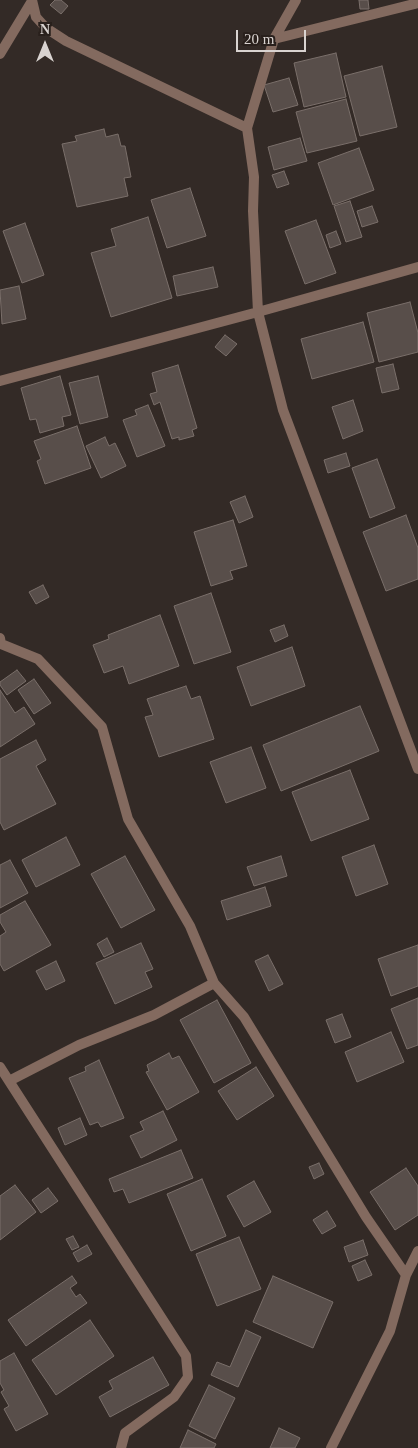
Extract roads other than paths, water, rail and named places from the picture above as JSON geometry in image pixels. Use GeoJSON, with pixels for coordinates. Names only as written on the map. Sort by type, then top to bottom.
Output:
{"type":"FeatureCollection","features":[{"type":"Feature","properties":{"kind":"street"},"geometry":{"type":"LineString","coordinates":[[296,0],[274,39],[248,128],[254,177],[253,211],[258,312],[283,410],[418,770]]}},
{"type":"Feature","properties":{"kind":"street"},"geometry":{"type":"LineString","coordinates":[[32,1],[36,17],[46,28],[66,41],[248,128]]}},
{"type":"Feature","properties":{"kind":"street"},"geometry":{"type":"LineString","coordinates":[[0,54],[32,1]]}},
{"type":"Feature","properties":{"kind":"street"},"geometry":{"type":"LineString","coordinates":[[274,39],[418,3]]}},
{"type":"Feature","properties":{"kind":"street"},"geometry":{"type":"LineString","coordinates":[[0,381],[418,268]]}},
{"type":"Feature","properties":{"kind":"street"},"geometry":{"type":"LineString","coordinates":[[0,642],[38,659],[102,727],[128,819],[190,926],[214,983],[244,1017],[366,1217],[406,1276]]}},
{"type":"Feature","properties":{"kind":"street"},"geometry":{"type":"LineString","coordinates":[[9,1080],[79,1045],[154,1014],[214,983]]}},
{"type":"Feature","properties":{"kind":"street"},"geometry":{"type":"LineString","coordinates":[[0,1066],[186,1356],[188,1377],[174,1397],[125,1433],[121,1448]]}},
{"type":"Feature","properties":{"kind":"street"},"geometry":{"type":"LineString","coordinates":[[331,1448],[390,1332],[406,1276],[418,1251]]}}]}
